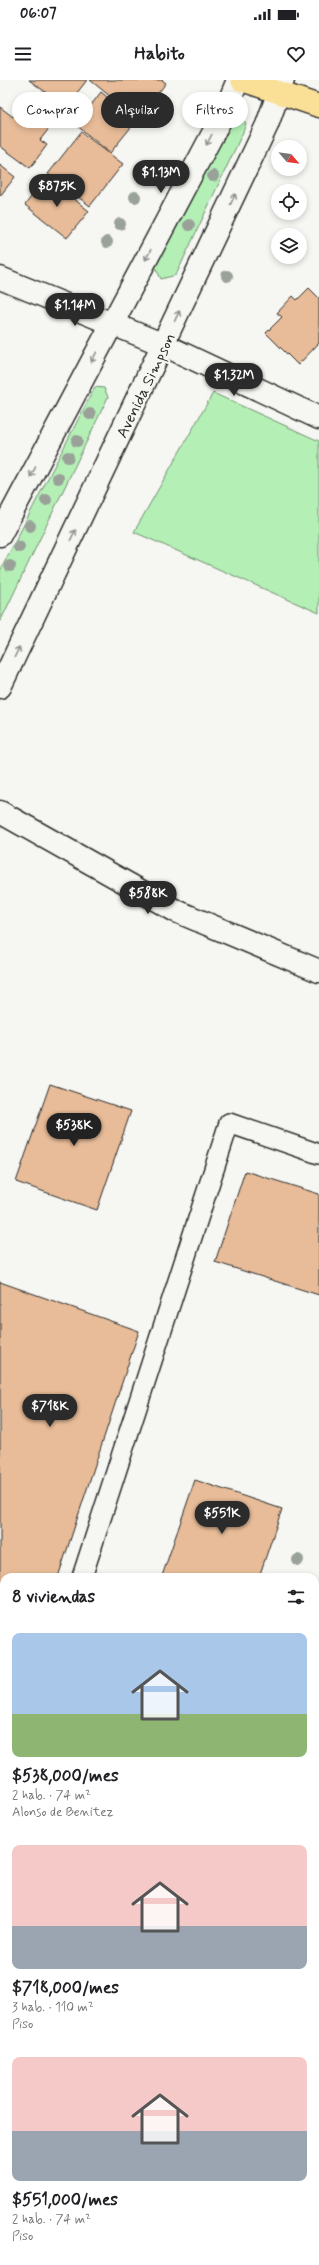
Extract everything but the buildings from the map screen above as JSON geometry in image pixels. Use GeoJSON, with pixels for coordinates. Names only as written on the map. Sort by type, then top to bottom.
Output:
{"type":"FeatureCollection","features":[{"type":"Feature","properties":{"kind":"main road"},"geometry":{"type":"LineString","coordinates":[[0,535],[226,109],[238,80]]}},
{"type":"Feature","properties":{"kind":"main road"},"geometry":{"type":"LineString","coordinates":[[242,80],[281,86],[319,106]]}},
{"type":"Feature","properties":{"kind":"main road","name":"Avenida Simpson"},"geometry":{"type":"LineString","coordinates":[[0,687],[164,345],[267,125],[281,86]]}},
{"type":"Feature","properties":{"kind":"main road"},"geometry":{"type":"LineString","coordinates":[[0,278],[112,322],[319,418]]}},
{"type":"Feature","properties":{"kind":"main road"},"geometry":{"type":"LineString","coordinates":[[0,812],[176,911],[319,971]]}},
{"type":"Feature","properties":{"kind":"lane"},"geometry":{"type":"LineString","coordinates":[[83,1573],[229,1123],[319,1154]]}},
{"type":"Feature","properties":{"kind":"green space"},"geometry":{"type":"Polygon","coordinates":[[[223,128],[244,128],[176,275],[161,279],[154,264],[223,128]]]}},
{"type":"Feature","properties":{"kind":"green space"},"geometry":{"type":"Polygon","coordinates":[[[95,387],[104,388],[108,397],[0,622],[0,571],[95,387]]]}},
{"type":"Feature","properties":{"kind":"green space"},"geometry":{"type":"Polygon","coordinates":[[[213,393],[319,441],[319,613],[134,532],[213,393]]]}}]}
